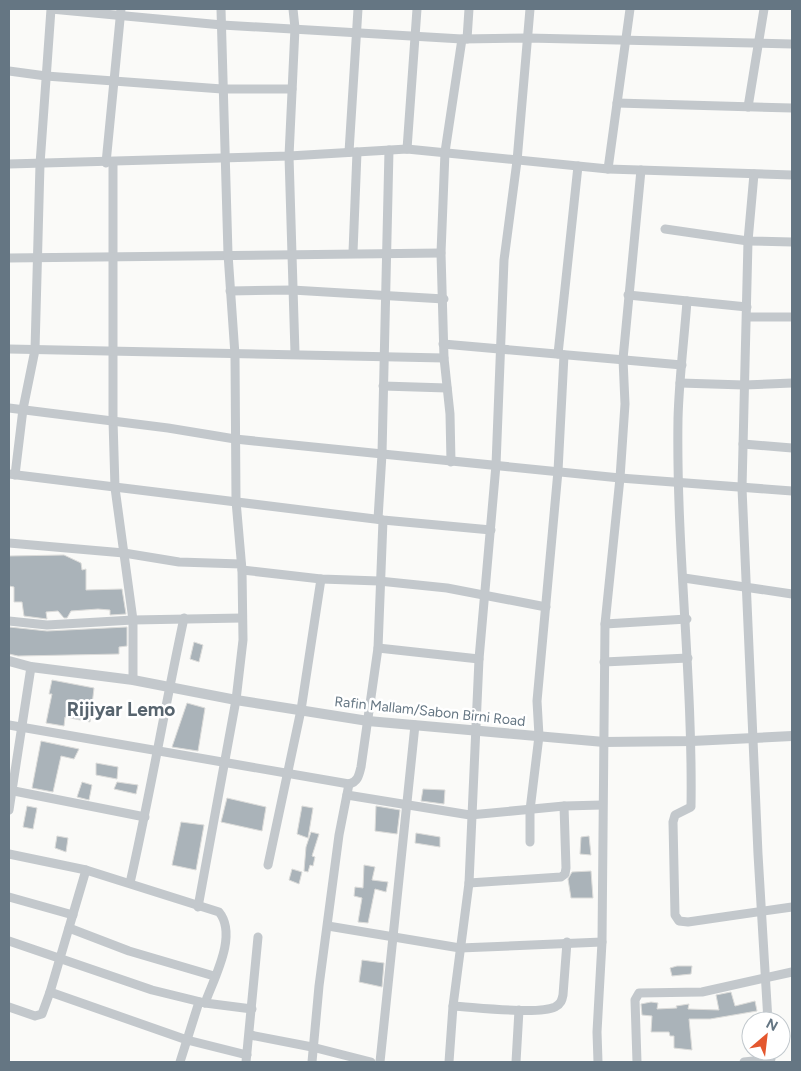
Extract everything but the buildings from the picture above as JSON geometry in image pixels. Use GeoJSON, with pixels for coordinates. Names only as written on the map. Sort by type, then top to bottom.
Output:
{"type":"FeatureCollection","features":[{"type":"Feature","properties":{"kind":"street"},"geometry":{"type":"LineString","coordinates":[[491,530],[381,520],[12,474],[35,350],[40,164],[51,9],[121,12],[222,25],[465,39],[527,38],[792,44]]}},
{"type":"Feature","properties":{"kind":"street"},"geometry":{"type":"LineString","coordinates":[[198,907],[236,700],[243,640],[242,567],[236,501],[235,355],[224,158],[221,9]]}},
{"type":"Feature","properties":{"kind":"street"},"geometry":{"type":"LineString","coordinates":[[294,9],[295,28],[289,156],[295,353]]}},
{"type":"Feature","properties":{"kind":"street"},"geometry":{"type":"LineString","coordinates":[[353,252],[353,152],[358,9]]}},
{"type":"Feature","properties":{"kind":"street"},"geometry":{"type":"LineString","coordinates":[[407,149],[417,9]]}},
{"type":"Feature","properties":{"kind":"street"},"geometry":{"type":"LineString","coordinates":[[451,462],[444,358],[444,299],[441,253],[445,152],[470,9]]}},
{"type":"Feature","properties":{"kind":"street"},"geometry":{"type":"LineString","coordinates":[[449,1062],[453,1006],[469,883],[470,815],[479,659],[496,464],[504,260],[517,161],[530,9]]}},
{"type":"Feature","properties":{"kind":"street"},"geometry":{"type":"LineString","coordinates":[[608,169],[630,9]]}},
{"type":"Feature","properties":{"kind":"street"},"geometry":{"type":"LineString","coordinates":[[748,107],[764,9]]}},
{"type":"Feature","properties":{"kind":"street"},"geometry":{"type":"LineString","coordinates":[[121,12],[113,79],[110,163],[115,255],[113,420],[115,488],[133,620],[133,680]]}},
{"type":"Feature","properties":{"kind":"street"},"geometry":{"type":"LineString","coordinates":[[9,70],[46,76],[113,79],[222,89],[292,89]]}},
{"type":"Feature","properties":{"kind":"street"},"geometry":{"type":"LineString","coordinates":[[617,103],[792,108]]}},
{"type":"Feature","properties":{"kind":"street"},"geometry":{"type":"LineString","coordinates":[[9,164],[110,163],[407,149],[608,169],[792,175]]}},
{"type":"Feature","properties":{"kind":"street"},"geometry":{"type":"LineString","coordinates":[[9,725],[156,752],[225,762],[289,775],[349,784],[358,778],[378,648],[389,150]]}},
{"type":"Feature","properties":{"kind":"street"},"geometry":{"type":"LineString","coordinates":[[530,842],[530,810],[539,736],[537,701],[558,471],[561,355],[578,166]]}},
{"type":"Feature","properties":{"kind":"street"},"geometry":{"type":"LineString","coordinates":[[598,1062],[602,942],[604,624],[620,478],[625,404],[623,359],[641,170]]}},
{"type":"Feature","properties":{"kind":"street"},"geometry":{"type":"LineString","coordinates":[[754,174],[748,241],[742,488],[758,854],[763,911],[767,1011]]}},
{"type":"Feature","properties":{"kind":"street"},"geometry":{"type":"LineString","coordinates":[[665,230],[748,241],[792,242]]}},
{"type":"Feature","properties":{"kind":"street"},"geometry":{"type":"LineString","coordinates":[[9,258],[353,252],[386,254],[441,253]]}},
{"type":"Feature","properties":{"kind":"street"},"geometry":{"type":"LineString","coordinates":[[230,291],[292,290],[444,299]]}},
{"type":"Feature","properties":{"kind":"street"},"geometry":{"type":"LineString","coordinates":[[628,296],[687,302],[792,317]]}},
{"type":"Feature","properties":{"kind":"street"},"geometry":{"type":"LineString","coordinates":[[687,302],[680,382],[679,483],[692,742],[691,807],[675,815],[673,822],[675,915],[679,921],[688,922],[792,907]]}},
{"type":"Feature","properties":{"kind":"street"},"geometry":{"type":"LineString","coordinates":[[444,344],[682,364]]}},
{"type":"Feature","properties":{"kind":"street"},"geometry":{"type":"LineString","coordinates":[[9,349],[235,355],[295,353],[444,358]]}},
{"type":"Feature","properties":{"kind":"street"},"geometry":{"type":"LineString","coordinates":[[680,382],[744,385],[792,383]]}},
{"type":"Feature","properties":{"kind":"street"},"geometry":{"type":"LineString","coordinates":[[383,386],[447,388]]}},
{"type":"Feature","properties":{"kind":"street"},"geometry":{"type":"LineString","coordinates":[[9,408],[113,420],[235,439],[451,462],[496,464],[620,478],[792,491]]}},
{"type":"Feature","properties":{"kind":"street"},"geometry":{"type":"LineString","coordinates":[[743,444],[792,448]]}},
{"type":"Feature","properties":{"kind":"street"},"geometry":{"type":"LineString","coordinates":[[9,543],[124,554],[187,563],[242,567],[321,579],[379,581],[447,588],[546,607]]}},
{"type":"Feature","properties":{"kind":"street"},"geometry":{"type":"LineString","coordinates":[[684,578],[792,594]]}},
{"type":"Feature","properties":{"kind":"street"},"geometry":{"type":"LineString","coordinates":[[268,865],[289,775],[321,579]]}},
{"type":"Feature","properties":{"kind":"street"},"geometry":{"type":"LineString","coordinates":[[9,621],[48,625],[184,618],[242,618]]}},
{"type":"Feature","properties":{"kind":"street"},"geometry":{"type":"LineString","coordinates":[[130,883],[145,817],[156,752],[184,618]]}},
{"type":"Feature","properties":{"kind":"street"},"geometry":{"type":"LineString","coordinates":[[604,624],[687,619]]}},
{"type":"Feature","properties":{"kind":"street"},"geometry":{"type":"LineString","coordinates":[[378,648],[479,659]]}},
{"type":"Feature","properties":{"kind":"street"},"geometry":{"type":"LineString","coordinates":[[604,662],[688,658]]}},
{"type":"Feature","properties":{"kind":"street","name":"Rafin Mallam/Sabon Birni Road"},"geometry":{"type":"LineString","coordinates":[[9,661],[31,667],[133,680],[236,700],[368,721],[415,726],[604,742],[692,742],[792,736]]}},
{"type":"Feature","properties":{"kind":"street"},"geometry":{"type":"LineString","coordinates":[[9,810],[10,791],[31,667]]}},
{"type":"Feature","properties":{"kind":"street"},"geometry":{"type":"LineString","coordinates":[[380,1062],[415,726]]}},
{"type":"Feature","properties":{"kind":"street"},"geometry":{"type":"LineString","coordinates":[[312,1062],[312,1047],[339,835],[349,784]]}},
{"type":"Feature","properties":{"kind":"street"},"geometry":{"type":"LineString","coordinates":[[10,791],[145,817]]}},
{"type":"Feature","properties":{"kind":"street"},"geometry":{"type":"LineString","coordinates":[[347,796],[470,815],[564,806],[602,805]]}},
{"type":"Feature","properties":{"kind":"street"},"geometry":{"type":"LineString","coordinates":[[469,883],[561,877],[565,874],[564,806]]}},
{"type":"Feature","properties":{"kind":"street"},"geometry":{"type":"LineString","coordinates":[[9,854],[86,870],[198,907],[209,907],[219,912],[226,920],[227,932],[214,976],[187,1040],[180,1062]]}},
{"type":"Feature","properties":{"kind":"street"},"geometry":{"type":"LineString","coordinates":[[9,1007],[35,1016],[42,1014],[86,870]]}},
{"type":"Feature","properties":{"kind":"street"},"geometry":{"type":"LineString","coordinates":[[9,896],[73,915]]}},
{"type":"Feature","properties":{"kind":"street"},"geometry":{"type":"LineString","coordinates":[[328,926],[460,948],[602,942]]}},
{"type":"Feature","properties":{"kind":"street"},"geometry":{"type":"LineString","coordinates":[[69,928],[129,951],[214,976]]}},
{"type":"Feature","properties":{"kind":"street"},"geometry":{"type":"LineString","coordinates":[[50,992],[247,1059],[258,937]]}},
{"type":"Feature","properties":{"kind":"street"},"geometry":{"type":"LineString","coordinates":[[9,941],[152,990],[202,1003],[252,1009]]}},
{"type":"Feature","properties":{"kind":"street"},"geometry":{"type":"LineString","coordinates":[[453,1006],[519,1010],[550,1009],[562,1001],[567,942]]}},
{"type":"Feature","properties":{"kind":"street"},"geometry":{"type":"LineString","coordinates":[[637,1062],[635,1000],[639,993],[702,992],[792,972]]}},
{"type":"Feature","properties":{"kind":"street"},"geometry":{"type":"LineString","coordinates":[[516,1062],[519,1010]]}},
{"type":"Feature","properties":{"kind":"street"},"geometry":{"type":"LineString","coordinates":[[250,1035],[312,1047],[371,1062]]}},
{"type":"Feature","properties":{"kind":"district","name":"Rijiyar Lemo"},"geometry":{"type":"Point","coordinates":[121,709]}}]}
